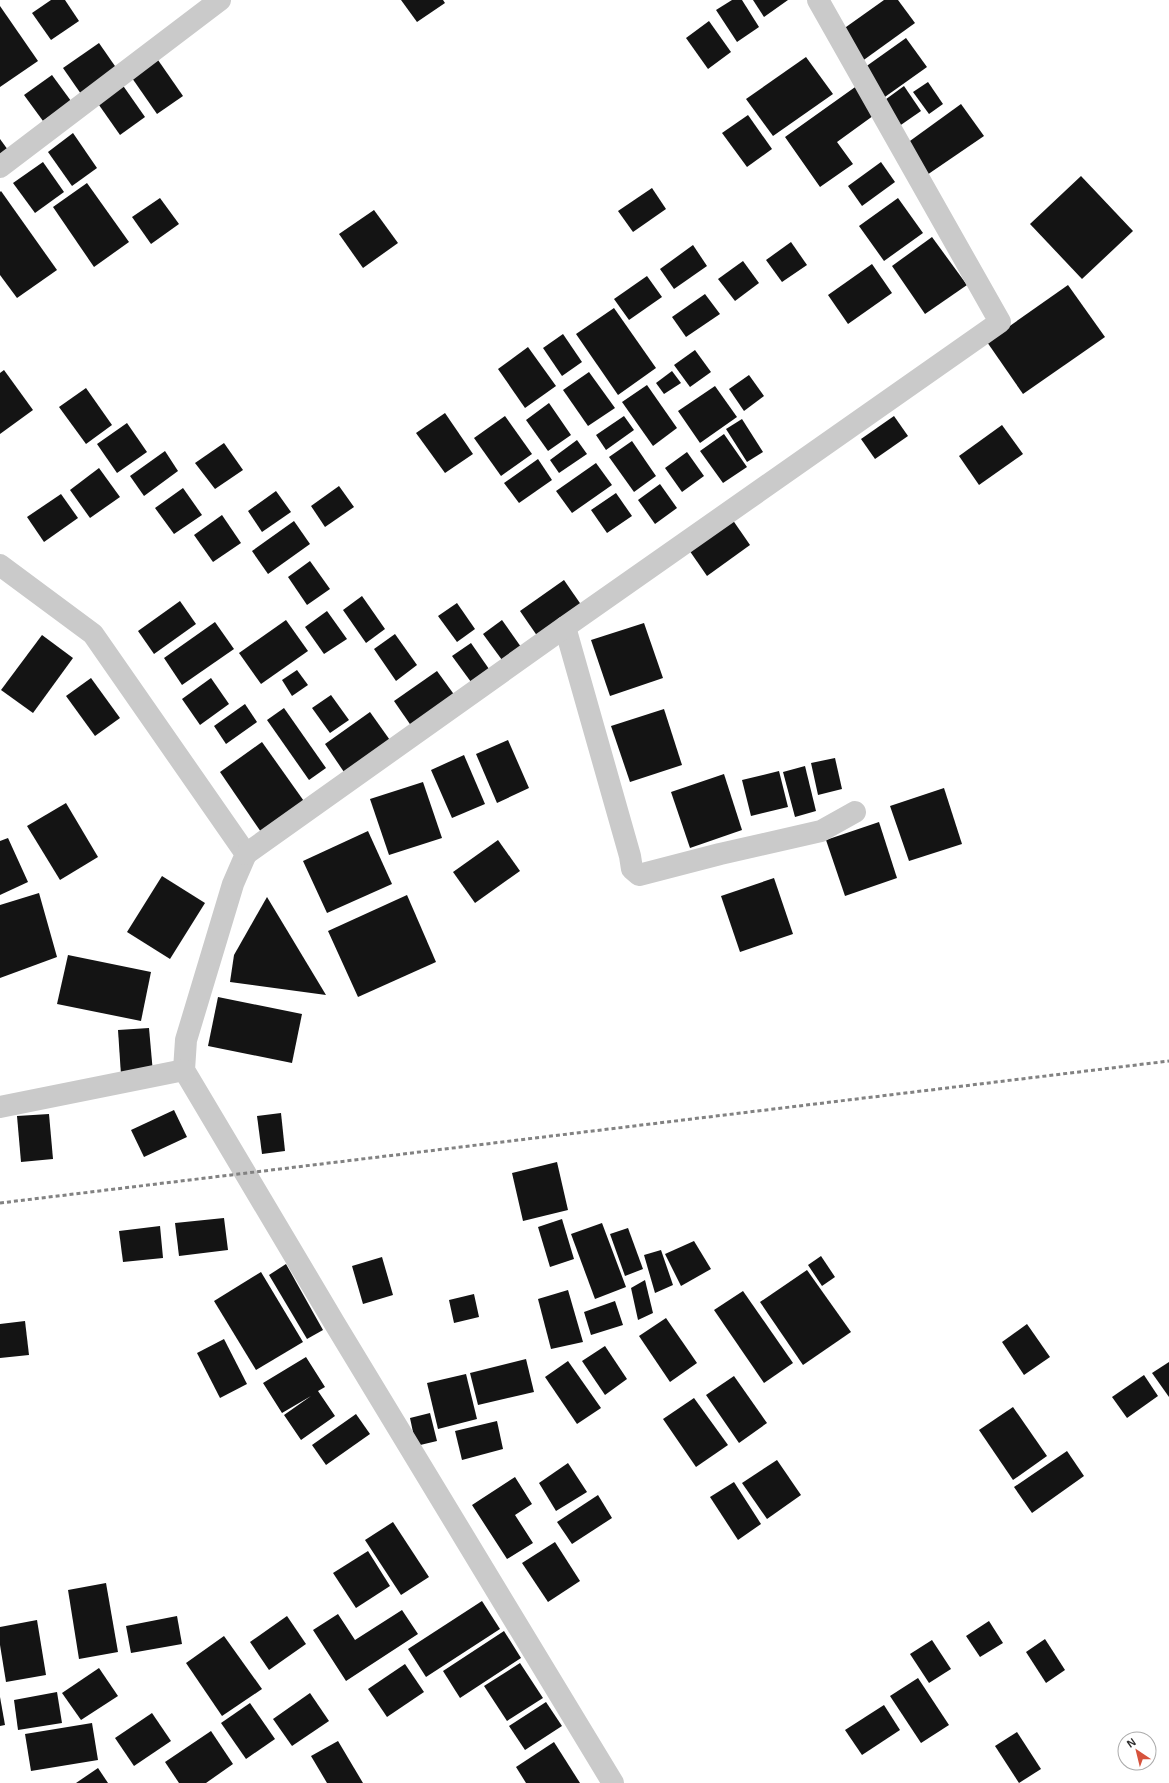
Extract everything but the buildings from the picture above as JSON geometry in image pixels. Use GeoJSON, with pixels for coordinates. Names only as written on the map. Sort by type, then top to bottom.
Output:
{"type":"FeatureCollection","features":[{"type":"Feature","properties":{"kind":"street"},"geometry":{"type":"LineString","coordinates":[[0,167],[220,0]]}},
{"type":"Feature","properties":{"kind":"street"},"geometry":{"type":"LineString","coordinates":[[613,1783],[335,1324],[184,1070],[186,1040],[233,884],[246,854],[565,627],[1000,322],[818,0]]}},
{"type":"Feature","properties":{"kind":"street"},"geometry":{"type":"LineString","coordinates":[[0,565],[93,634],[246,854]]}},
{"type":"Feature","properties":{"kind":"street"},"geometry":{"type":"LineString","coordinates":[[565,627],[630,856],[632,869],[639,876],[720,854],[821,831],[855,812]]}},
{"type":"Feature","properties":{"kind":"street"},"geometry":{"type":"LineString","coordinates":[[0,1108],[184,1070]]}},
{"type":"Feature","properties":{"kind":"railway"},"geometry":{"type":"LineString","coordinates":[[0,1203],[1169,1061]]}}]}
